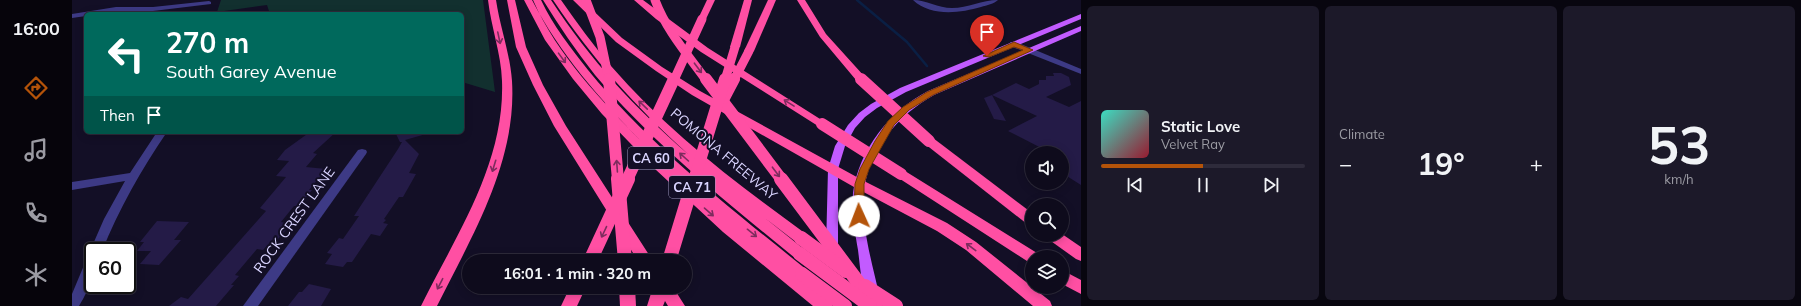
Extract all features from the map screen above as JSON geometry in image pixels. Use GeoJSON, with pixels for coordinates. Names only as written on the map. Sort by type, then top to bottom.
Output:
{"type":"FeatureCollection","features":[{"type":"Feature","properties":{"kind":"highway"},"geometry":{"type":"LineString","coordinates":[[428,306],[475,216],[494,166],[504,125],[507,80],[492,0]]}},
{"type":"Feature","properties":{"kind":"highway"},"geometry":{"type":"LineString","coordinates":[[511,0],[521,47],[538,85],[560,126],[642,254]]}},
{"type":"Feature","properties":{"kind":"highway","name":"CA 60"},"geometry":{"type":"LineString","coordinates":[[528,0],[560,57],[593,98],[620,127],[706,209],[803,282],[825,306]]}},
{"type":"Feature","properties":{"kind":"highway"},"geometry":{"type":"LineString","coordinates":[[537,0],[554,31],[577,63],[600,93],[632,125],[803,282],[845,306]]}},
{"type":"Feature","properties":{"kind":"highway"},"geometry":{"type":"LineString","coordinates":[[547,0],[558,19],[600,75],[643,119],[718,187],[800,254],[870,306]]}},
{"type":"Feature","properties":{"kind":"highway","name":"POMONA FREEWAY"},"geometry":{"type":"LineString","coordinates":[[557,0],[586,42],[619,82],[716,172],[801,238],[896,306]]}},
{"type":"Feature","properties":{"kind":"highway"},"geometry":{"type":"LineString","coordinates":[[577,0],[619,40],[659,69],[703,97],[859,184],[947,230],[971,246],[1044,306]]}},
{"type":"Feature","properties":{"kind":"highway"},"geometry":{"type":"LineString","coordinates":[[586,0],[600,37],[610,85],[624,254]]}},
{"type":"Feature","properties":{"kind":"highway"},"geometry":{"type":"LineString","coordinates":[[638,0],[706,51],[1025,253]]}},
{"type":"Feature","properties":{"kind":"highway"},"geometry":{"type":"LineString","coordinates":[[655,0],[659,11],[678,42],[875,306]]}},
{"type":"Feature","properties":{"kind":"highway"},"geometry":{"type":"LineString","coordinates":[[593,254],[711,0]]}},
{"type":"Feature","properties":{"kind":"highway","name":"CA 71"},"geometry":{"type":"LineString","coordinates":[[671,254],[748,0]]}},
{"type":"Feature","properties":{"kind":"highway"},"geometry":{"type":"LineString","coordinates":[[715,112],[729,91],[772,0]]}},
{"type":"Feature","properties":{"kind":"highway"},"geometry":{"type":"LineString","coordinates":[[801,0],[823,35],[860,78],[929,141],[1025,215]]}},
{"type":"Feature","properties":{"kind":"highway"},"geometry":{"type":"LineString","coordinates":[[1063,242],[1081,255]]}},
{"type":"Feature","properties":{"kind":"highway"},"geometry":{"type":"LineString","coordinates":[[1069,280],[1081,288]]}},
{"type":"Feature","properties":{"kind":"highway"},"geometry":{"type":"LineString","coordinates":[[570,305],[575,294]]}},
{"type":"Feature","properties":{"kind":"highway"},"geometry":{"type":"LineString","coordinates":[[627,294],[628,306]]}},
{"type":"Feature","properties":{"kind":"highway"},"geometry":{"type":"LineString","coordinates":[[655,306],[659,294]]}},
{"type":"Feature","properties":{"kind":"highway"},"geometry":{"type":"LineString","coordinates":[[668,294],[677,306]]}},
{"type":"Feature","properties":{"kind":"main road"},"geometry":{"type":"LineString","coordinates":[[835,306],[832,288],[831,212],[833,169],[840,146],[851,127],[862,115],[874,106],[922,82],[1081,16]]}},
{"type":"Feature","properties":{"kind":"main road"},"geometry":{"type":"LineString","coordinates":[[875,306],[859,216],[859,184],[865,169],[891,123],[906,109],[930,93],[1081,28]]}},
{"type":"Feature","properties":{"kind":"street"},"geometry":{"type":"LineString","coordinates":[[916,0],[940,10],[968,10],[994,0]]}},
{"type":"Feature","properties":{"kind":"street"},"geometry":{"type":"LineString","coordinates":[[97,12],[116,9],[153,9],[209,4]]}},
{"type":"Feature","properties":{"kind":"street"},"geometry":{"type":"LineString","coordinates":[[72,16],[84,14]]}},
{"type":"Feature","properties":{"kind":"street"},"geometry":{"type":"LineString","coordinates":[[1014,44],[1081,72]]}},
{"type":"Feature","properties":{"kind":"street"},"geometry":{"type":"LineString","coordinates":[[99,242],[132,176],[161,134]]}},
{"type":"Feature","properties":{"kind":"street","name":"ROCK CREST LANE"},"geometry":{"type":"LineString","coordinates":[[250,306],[362,152]]}},
{"type":"Feature","properties":{"kind":"street"},"geometry":{"type":"LineString","coordinates":[[72,186],[132,176]]}},
{"type":"Feature","properties":{"kind":"street"},"geometry":{"type":"LineString","coordinates":[[72,305],[79,294],[84,281]]}},
{"type":"Feature","properties":{"kind":"green space"},"geometry":{"type":"Polygon","coordinates":[[[221,0],[483,0],[495,92],[464,83],[464,12],[269,12],[267,5],[217,12],[221,0]]]}},
{"type":"Feature","properties":{"kind":"building"},"geometry":{"type":"Polygon","coordinates":[[[1053,73],[1061,73],[1069,77],[1071,85],[1046,97],[1069,107],[1081,101],[1081,185],[1069,177],[1069,146],[1037,146],[1008,131],[1037,116],[992,95],[1016,83],[1029,89],[1039,84],[1039,80],[1046,80],[1046,76],[1054,76],[1053,73]]]}},
{"type":"Feature","properties":{"kind":"building"},"geometry":{"type":"Polygon","coordinates":[[[992,95],[1006,121],[994,119],[984,98],[992,95]]]}},
{"type":"Feature","properties":{"kind":"building"},"geometry":{"type":"Polygon","coordinates":[[[307,134],[334,134],[313,153],[317,154],[306,167],[326,169],[309,190],[312,190],[299,206],[294,206],[281,222],[291,224],[278,239],[274,238],[263,250],[257,249],[235,275],[239,276],[231,285],[234,285],[216,306],[169,306],[181,297],[188,299],[266,211],[260,208],[286,177],[276,176],[289,161],[277,160],[285,150],[307,134]]]}},
{"type":"Feature","properties":{"kind":"building"},"geometry":{"type":"Polygon","coordinates":[[[396,134],[426,134],[405,140],[419,154],[409,173],[416,174],[403,197],[399,197],[384,219],[386,220],[383,223],[388,224],[380,236],[371,234],[352,262],[347,262],[343,267],[325,264],[332,254],[327,253],[339,238],[343,239],[359,216],[354,216],[402,142],[400,142],[396,134]]]}},
{"type":"Feature","properties":{"kind":"building"},"geometry":{"type":"Polygon","coordinates":[[[157,221],[189,222],[174,240],[181,240],[159,265],[140,264],[151,251],[137,251],[144,242],[140,242],[157,221]]]}},
{"type":"Feature","properties":{"kind":"building"},"geometry":{"type":"Polygon","coordinates":[[[309,284],[331,289],[321,306],[288,306],[299,292],[302,292],[309,284]]]}},
{"type":"Feature","properties":{"kind":"waterway"},"geometry":{"type":"LineString","coordinates":[[857,0],[907,42],[927,66]]}},
{"type":"Feature","properties":{"kind":"route"},"geometry":{"type":"LineString","coordinates":[[859,216],[859,184],[865,169],[891,123],[906,109],[930,93],[1029,50],[1014,44],[987,56]]}}]}
